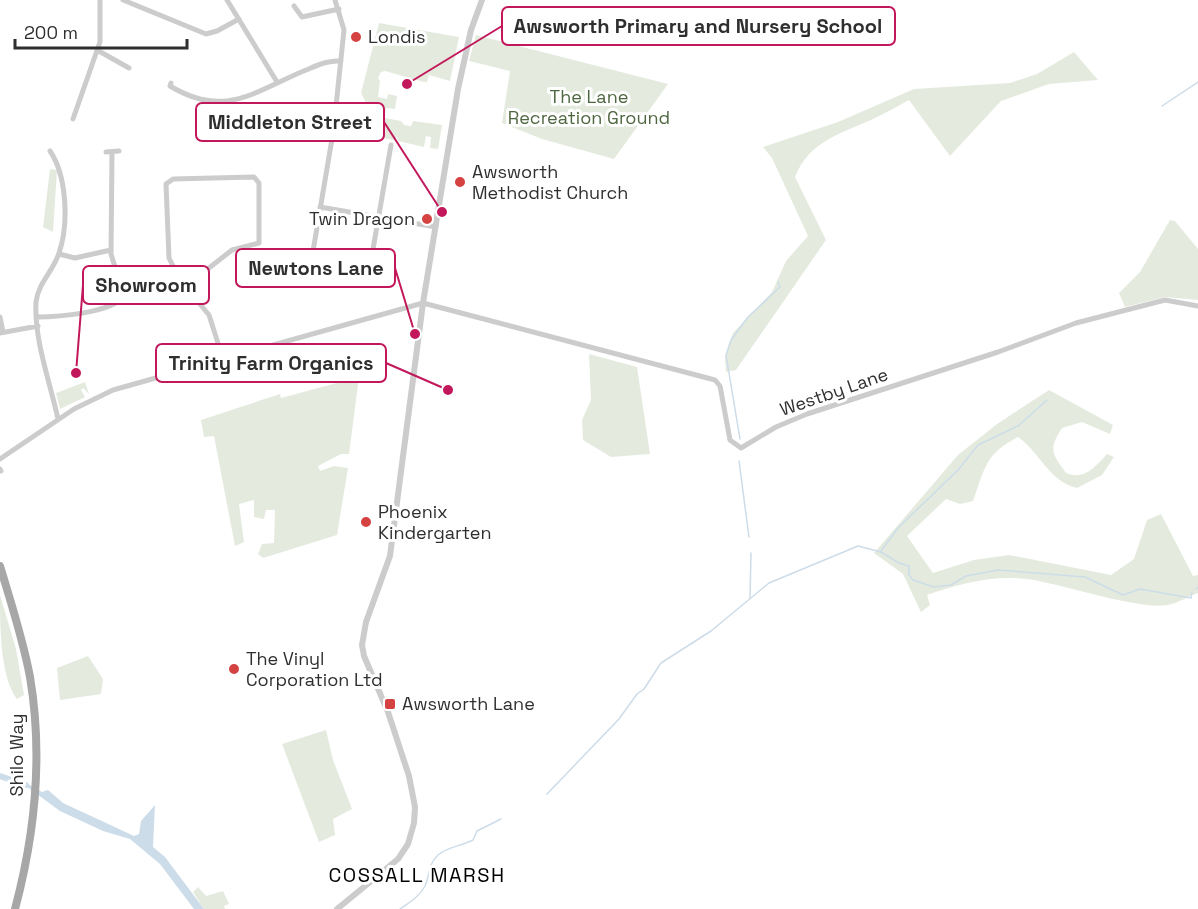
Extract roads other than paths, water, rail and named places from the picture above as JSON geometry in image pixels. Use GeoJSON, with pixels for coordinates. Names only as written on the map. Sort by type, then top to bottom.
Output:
{"type":"FeatureCollection","features":[{"type":"Feature","properties":{"kind":"main road","name":"Shilo Way"},"geometry":{"type":"LineString","coordinates":[[0,566],[29,675],[36,736],[32,830],[15,909]]}},
{"type":"Feature","properties":{"kind":"street"},"geometry":{"type":"LineString","coordinates":[[73,119],[97,50],[100,0]]}},
{"type":"Feature","properties":{"kind":"street"},"geometry":{"type":"LineString","coordinates":[[123,0],[206,34],[217,31],[238,19]]}},
{"type":"Feature","properties":{"kind":"street"},"geometry":{"type":"LineString","coordinates":[[227,0],[277,82]]}},
{"type":"Feature","properties":{"kind":"street"},"geometry":{"type":"LineString","coordinates":[[334,0],[344,26],[334,124]]}},
{"type":"Feature","properties":{"kind":"street"},"geometry":{"type":"LineString","coordinates":[[337,909],[398,859],[408,844],[414,823],[415,807],[409,776],[388,712],[364,657],[362,645],[366,622],[386,570],[393,541],[423,303],[461,73],[471,30],[482,0]]}},
{"type":"Feature","properties":{"kind":"street"},"geometry":{"type":"LineString","coordinates":[[294,6],[302,17],[339,9]]}},
{"type":"Feature","properties":{"kind":"street"},"geometry":{"type":"LineString","coordinates":[[97,50],[129,68]]}},
{"type":"Feature","properties":{"kind":"street"},"geometry":{"type":"LineString","coordinates":[[171,83],[170,86],[192,99],[220,103],[235,100],[324,63],[341,61]]}},
{"type":"Feature","properties":{"kind":"street"},"geometry":{"type":"LineString","coordinates":[[310,269],[333,133]]}},
{"type":"Feature","properties":{"kind":"street"},"geometry":{"type":"LineString","coordinates":[[367,284],[391,145]]}},
{"type":"Feature","properties":{"kind":"street"},"geometry":{"type":"LineString","coordinates":[[50,151],[60,167],[64,183],[59,254],[38,292],[37,317],[58,419]]}},
{"type":"Feature","properties":{"kind":"street"},"geometry":{"type":"LineString","coordinates":[[37,317],[74,315],[121,301],[124,290],[111,250],[112,152]]}},
{"type":"Feature","properties":{"kind":"street"},"geometry":{"type":"LineString","coordinates":[[389,157],[396,158]]}},
{"type":"Feature","properties":{"kind":"street"},"geometry":{"type":"LineString","coordinates":[[186,286],[232,250],[259,243],[259,183],[254,177],[167,180],[167,252],[175,273],[209,315],[222,359]]}},
{"type":"Feature","properties":{"kind":"street"},"geometry":{"type":"LineString","coordinates":[[320,207],[436,227]]}},
{"type":"Feature","properties":{"kind":"street"},"geometry":{"type":"LineString","coordinates":[[59,254],[75,258],[111,250]]}},
{"type":"Feature","properties":{"kind":"street","name":"Westby Lane"},"geometry":{"type":"LineString","coordinates":[[423,303],[715,380],[720,386],[730,440],[741,448],[776,427],[807,414],[998,352],[1076,323],[1164,300],[1198,306]]}},
{"type":"Feature","properties":{"kind":"street"},"geometry":{"type":"LineString","coordinates":[[0,459],[58,419],[113,390],[423,303]]}},
{"type":"Feature","properties":{"kind":"street"},"geometry":{"type":"LineString","coordinates":[[0,317],[2,333],[38,326]]}},
{"type":"Feature","properties":{"kind":"water"},"geometry":{"type":"Polygon","coordinates":[[[26,783],[42,792],[48,790],[63,803],[134,836],[139,834],[141,821],[155,805],[153,847],[165,857],[204,909],[194,909],[160,864],[130,839],[103,831],[60,811],[26,786],[26,783]]]}},
{"type":"Feature","properties":{"kind":"waterway"},"geometry":{"type":"LineString","coordinates":[[1162,106],[1198,82]]}},
{"type":"Feature","properties":{"kind":"waterway"},"geometry":{"type":"LineString","coordinates":[[740,439],[726,355],[731,340],[748,317],[780,287],[778,282]]}},
{"type":"Feature","properties":{"kind":"waterway"},"geometry":{"type":"LineString","coordinates":[[881,551],[898,528],[958,470],[978,445],[1018,426],[1047,400]]}},
{"type":"Feature","properties":{"kind":"waterway"},"geometry":{"type":"LineString","coordinates":[[739,461],[749,537]]}},
{"type":"Feature","properties":{"kind":"waterway"},"geometry":{"type":"LineString","coordinates":[[547,794],[619,719],[637,694],[644,689],[661,663],[711,631],[769,583],[858,546],[881,552],[909,566],[909,575],[913,580],[934,587],[951,585],[966,576],[998,570],[1085,577],[1123,595],[1140,589],[1191,598],[1192,592]]}},
{"type":"Feature","properties":{"kind":"waterway"},"geometry":{"type":"LineString","coordinates":[[750,598],[751,553]]}},
{"type":"Feature","properties":{"kind":"waterway"},"geometry":{"type":"LineString","coordinates":[[0,776],[26,785]]}},
{"type":"Feature","properties":{"kind":"waterway"},"geometry":{"type":"LineString","coordinates":[[400,909],[423,890],[432,862],[438,855],[473,840],[477,831],[501,819]]}},
{"type":"Feature","properties":{"kind":"place","name":"Londis"},"geometry":{"type":"Point","coordinates":[356,37]}},
{"type":"Feature","properties":{"kind":"place","name":"Awsworth Primary and Nursery School"},"geometry":{"type":"Point","coordinates":[407,84]}},
{"type":"Feature","properties":{"kind":"place","name":"Awsworth Methodist Church"},"geometry":{"type":"Point","coordinates":[460,182]}},
{"type":"Feature","properties":{"kind":"place","name":"Middleton Street"},"geometry":{"type":"Point","coordinates":[442,212]}},
{"type":"Feature","properties":{"kind":"place","name":"Twin Dragon"},"geometry":{"type":"Point","coordinates":[427,219]}},
{"type":"Feature","properties":{"kind":"place","name":"Newtons Lane"},"geometry":{"type":"Point","coordinates":[415,334]}},
{"type":"Feature","properties":{"kind":"place","name":"Showroom"},"geometry":{"type":"Point","coordinates":[76,373]}},
{"type":"Feature","properties":{"kind":"place","name":"Trinity Farm Organics"},"geometry":{"type":"Point","coordinates":[448,390]}},
{"type":"Feature","properties":{"kind":"place","name":"Phoenix Kindergarten"},"geometry":{"type":"Point","coordinates":[366,522]}},
{"type":"Feature","properties":{"kind":"place","name":"The Vinyl Corporation Ltd"},"geometry":{"type":"Point","coordinates":[234,669]}},
{"type":"Feature","properties":{"kind":"place","name":"Awsworth Lane"},"geometry":{"type":"Point","coordinates":[390,704]}},
{"type":"Feature","properties":{"kind":"district","name":"COSSALL MARSH"},"geometry":{"type":"Point","coordinates":[417,875]}},
{"type":"Feature","properties":{"kind":"park label","name":"The Lane Recreation Ground"},"geometry":{"type":"Point","coordinates":[589,107]}}]}
